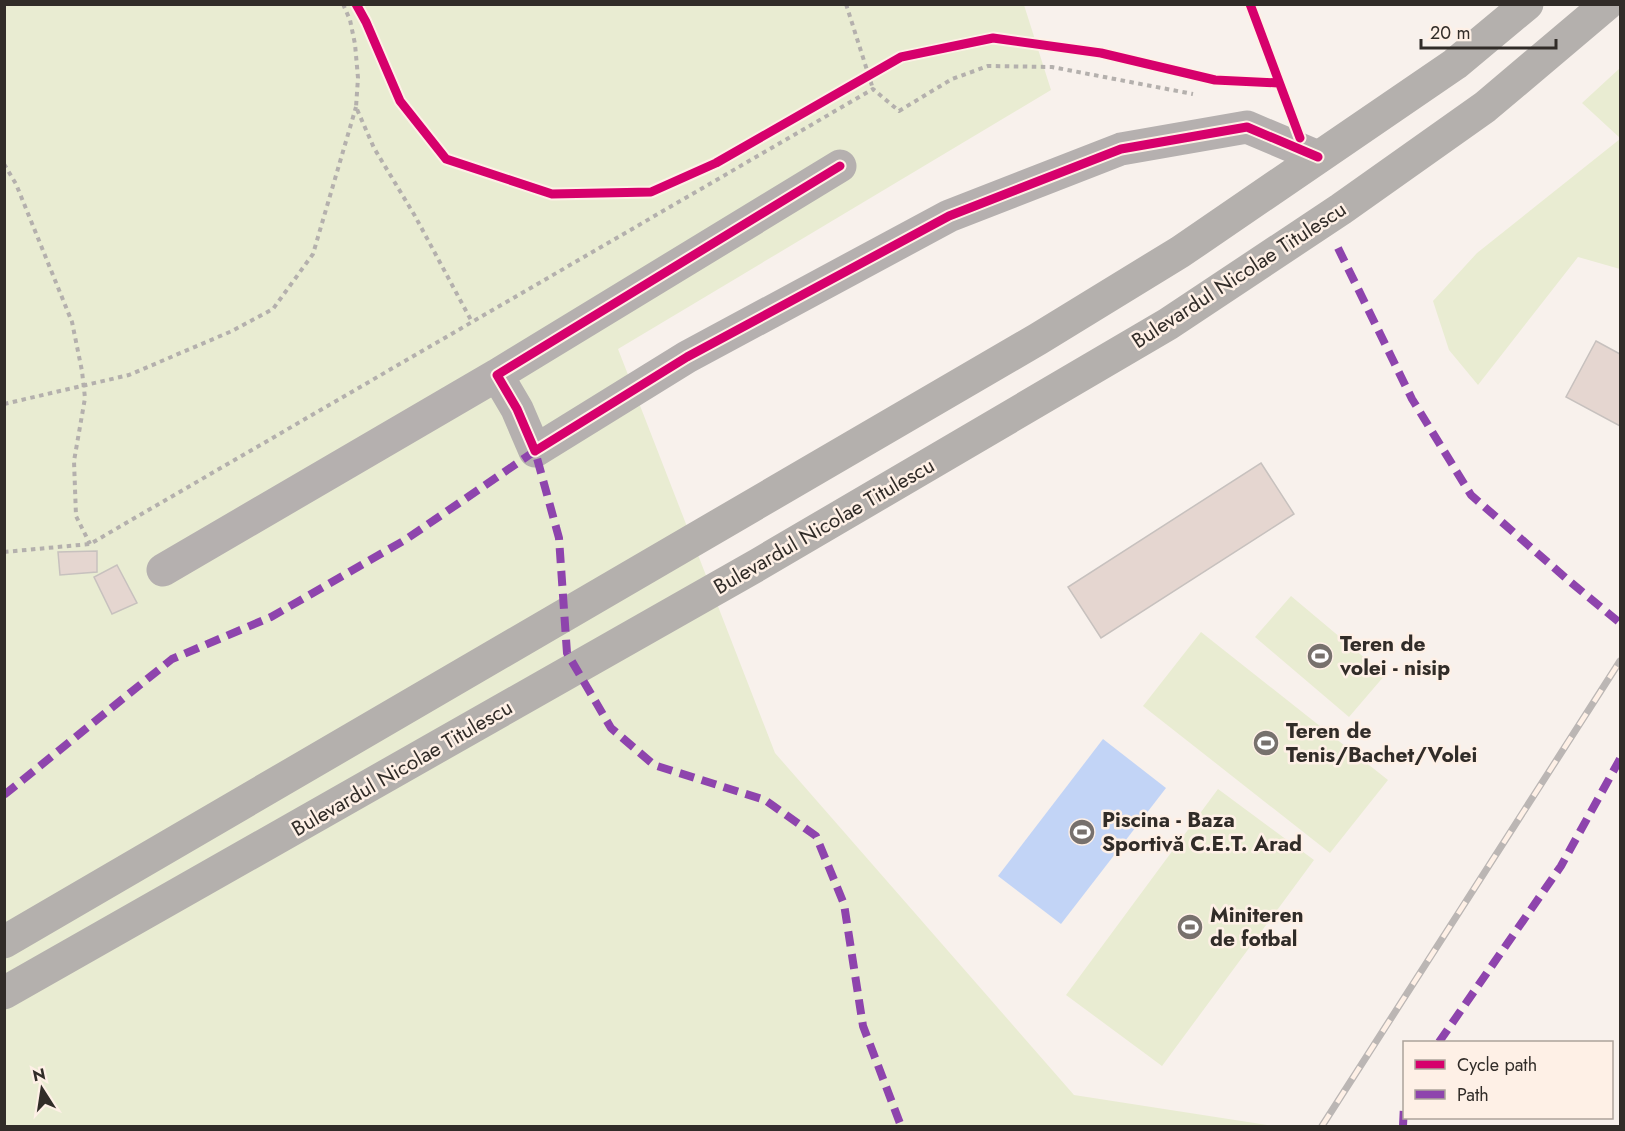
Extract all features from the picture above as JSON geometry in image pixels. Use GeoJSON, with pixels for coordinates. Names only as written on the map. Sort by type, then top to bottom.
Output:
{"type":"FeatureCollection","features":[{"type":"Feature","properties":{"kind":"main road"},"geometry":{"type":"LineString","coordinates":[[4,942],[1038,339],[1180,252],[1455,64],[1527,4]]}},
{"type":"Feature","properties":{"kind":"main road","name":"Bulevardul Nicolae Titulescu"},"geometry":{"type":"LineString","coordinates":[[4,993],[759,564],[1187,312],[1341,209],[1485,107],[1607,4]]}},
{"type":"Feature","properties":{"kind":"street"},"geometry":{"type":"LineString","coordinates":[[497,375],[517,409],[535,451],[687,357],[948,216],[1121,148],[1247,127],[1318,157]]}},
{"type":"Feature","properties":{"kind":"street"},"geometry":{"type":"LineString","coordinates":[[163,570],[497,375],[840,166]]}},
{"type":"Feature","properties":{"kind":"path"},"geometry":{"type":"LineString","coordinates":[[4,404],[129,375],[232,331],[273,309],[313,254],[356,107],[358,78],[355,44],[350,20],[343,4]]}},
{"type":"Feature","properties":{"kind":"path"},"geometry":{"type":"LineString","coordinates":[[846,4],[873,89]]}},
{"type":"Feature","properties":{"kind":"path"},"geometry":{"type":"LineString","coordinates":[[862,79],[882,68]]}},
{"type":"Feature","properties":{"kind":"path"},"geometry":{"type":"LineString","coordinates":[[356,107],[374,148],[415,216],[472,322]]}},
{"type":"Feature","properties":{"kind":"path"},"geometry":{"type":"LineString","coordinates":[[4,164],[16,183],[72,322],[85,398],[74,461],[76,516],[90,544],[4,552]]}},
{"type":"Feature","properties":{"kind":"green space"},"geometry":{"type":"Polygon","coordinates":[[[5,5],[1024,5],[1051,90],[618,349],[775,753],[1074,1095],[1273,1126],[5,1126],[5,5]]]}},
{"type":"Feature","properties":{"kind":"green space"},"geometry":{"type":"Polygon","coordinates":[[[1620,68],[1620,138],[1582,103],[1620,68]]]}},
{"type":"Feature","properties":{"kind":"green space"},"geometry":{"type":"Polygon","coordinates":[[[1620,139],[1620,269],[1578,257],[1478,385],[1449,350],[1433,301],[1477,253],[1620,139]]]}},
{"type":"Feature","properties":{"kind":"green space","name":"Teren de volei - nisip"},"geometry":{"type":"Polygon","coordinates":[[[1291,596],[1385,675],[1349,717],[1255,637],[1291,596]]]}},
{"type":"Feature","properties":{"kind":"green space","name":"Teren de Tenis/Bachet/Volei"},"geometry":{"type":"Polygon","coordinates":[[[1201,632],[1388,780],[1330,853],[1143,706],[1201,632]]]}},
{"type":"Feature","properties":{"kind":"green space","name":"Miniteren de fotbal"},"geometry":{"type":"Polygon","coordinates":[[[1218,789],[1314,860],[1162,1066],[1066,995],[1218,789]]]}},
{"type":"Feature","properties":{"kind":"water","name":"Piscina - Baza Sportivă C.E.T. Arad"},"geometry":{"type":"Polygon","coordinates":[[[1103,739],[1166,788],[1061,924],[998,876],[1103,739]]]}},
{"type":"Feature","properties":{"kind":"building"},"geometry":{"type":"Polygon","coordinates":[[[1596,341],[1620,354],[1620,426],[1566,397],[1596,341]]]}},
{"type":"Feature","properties":{"kind":"building"},"geometry":{"type":"Polygon","coordinates":[[[1261,463],[1294,514],[1101,638],[1068,587],[1261,463]]]}},
{"type":"Feature","properties":{"kind":"building"},"geometry":{"type":"Polygon","coordinates":[[[97,551],[97,572],[60,575],[58,552],[97,551]]]}},
{"type":"Feature","properties":{"kind":"building"},"geometry":{"type":"Polygon","coordinates":[[[117,565],[137,603],[112,614],[94,577],[117,565]]]}},
{"type":"Feature","properties":{"kind":"railway"},"geometry":{"type":"LineString","coordinates":[[1322,1126],[1620,661]]}},
{"type":"Feature","properties":{"kind":"marked path"},"geometry":{"type":"LineString","coordinates":[[1338,248],[1412,399],[1471,495],[1620,623]]}},
{"type":"Feature","properties":{"kind":"marked path"},"geometry":{"type":"LineString","coordinates":[[4,795],[172,659],[271,617],[405,540],[535,451],[559,538],[567,653],[611,728],[654,765],[765,800],[816,836],[844,904],[863,1026],[901,1126]]}},
{"type":"Feature","properties":{"kind":"marked path"},"geometry":{"type":"LineString","coordinates":[[1440,1041],[1561,866],[1620,759]]}},
{"type":"Feature","properties":{"kind":"marked path"},"geometry":{"type":"LineString","coordinates":[[1403,1119],[1403,1126]]}},
{"type":"Feature","properties":{"kind":"cycle path"},"geometry":{"type":"LineString","coordinates":[[356,4],[400,101],[446,159],[552,194],[651,192],[716,163],[901,57],[993,38],[1101,53],[1215,80],[1278,83]]}},
{"type":"Feature","properties":{"kind":"cycle path"},"geometry":{"type":"LineString","coordinates":[[1250,4],[1300,138]]}},
{"type":"Feature","properties":{"kind":"cycle path"},"geometry":{"type":"LineString","coordinates":[[840,166],[497,375],[517,409],[535,451],[687,357],[949,216],[1121,149],[1247,127],[1318,157]]}},
{"type":"Feature","properties":{"kind":"place","name":"Teren de volei - nisip"},"geometry":{"type":"Point","coordinates":[1320,656]}},
{"type":"Feature","properties":{"kind":"place","name":"Teren de Tenis/Bachet/Volei"},"geometry":{"type":"Point","coordinates":[1266,743]}},
{"type":"Feature","properties":{"kind":"place","name":"Piscina - Baza Sportivă C.E.T. Arad"},"geometry":{"type":"Point","coordinates":[1082,832]}},
{"type":"Feature","properties":{"kind":"place","name":"Miniteren de fotbal"},"geometry":{"type":"Point","coordinates":[1190,927]}}]}
